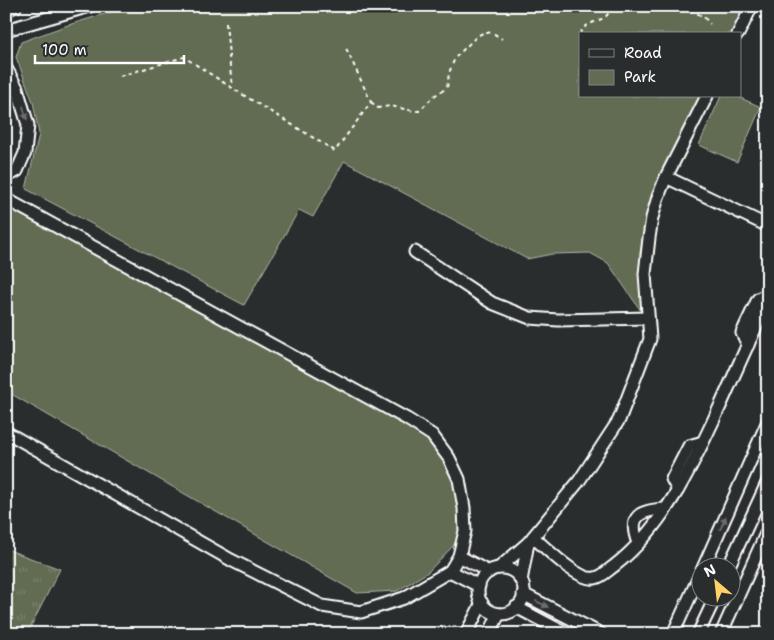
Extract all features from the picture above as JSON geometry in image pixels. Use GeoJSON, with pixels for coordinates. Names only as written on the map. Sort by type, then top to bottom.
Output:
{"type":"FeatureCollection","features":[{"type":"Feature","properties":{"kind":"street"},"geometry":{"type":"LineString","coordinates":[[6,10],[16,6]]}},
{"type":"Feature","properties":{"kind":"street"},"geometry":{"type":"LineString","coordinates":[[6,30],[90,6]]}},
{"type":"Feature","properties":{"kind":"street"},"geometry":{"type":"LineString","coordinates":[[739,32],[752,6]]}},
{"type":"Feature","properties":{"kind":"street"},"geometry":{"type":"LineString","coordinates":[[6,68],[16,88],[28,125],[25,153],[17,172],[6,177]]}},
{"type":"Feature","properties":{"kind":"street"},"geometry":{"type":"LineString","coordinates":[[459,556],[494,570],[506,569],[512,571],[521,581],[523,594],[521,601],[516,607],[505,613],[492,612],[486,609],[479,598],[479,586],[484,575],[494,570],[530,540],[580,482],[619,420],[650,340],[645,274],[652,218],[666,177],[705,98]]}},
{"type":"Feature","properties":{"kind":"street"},"geometry":{"type":"LineString","coordinates":[[666,177],[768,226]]}},
{"type":"Feature","properties":{"kind":"street"},"geometry":{"type":"LineString","coordinates":[[6,199],[407,419],[432,435],[449,458],[460,479],[465,531],[459,556],[450,571],[404,598],[360,612],[322,606],[231,560],[6,432]]}},
{"type":"Feature","properties":{"kind":"street"},"geometry":{"type":"LineString","coordinates":[[415,252],[492,303],[530,318],[558,320],[648,318]]}},
{"type":"Feature","properties":{"kind":"street"},"geometry":{"type":"LineString","coordinates":[[748,345],[742,333],[758,299],[768,294]]}},
{"type":"Feature","properties":{"kind":"street"},"geometry":{"type":"LineString","coordinates":[[530,540],[567,567],[588,578],[595,578],[604,574],[638,543],[666,509],[678,490],[672,479],[690,446],[703,442],[768,301]]}},
{"type":"Feature","properties":{"kind":"street"},"geometry":{"type":"LineString","coordinates":[[707,558],[768,422]]}},
{"type":"Feature","properties":{"kind":"street"},"geometry":{"type":"LineString","coordinates":[[733,558],[768,481]]}},
{"type":"Feature","properties":{"kind":"street"},"geometry":{"type":"LineString","coordinates":[[638,543],[634,528],[639,515],[649,510],[666,509]]}},
{"type":"Feature","properties":{"kind":"street"},"geometry":{"type":"LineString","coordinates":[[721,634],[768,530]]}},
{"type":"Feature","properties":{"kind":"street"},"geometry":{"type":"LineString","coordinates":[[521,581],[530,540]]}},
{"type":"Feature","properties":{"kind":"street"},"geometry":{"type":"LineString","coordinates":[[450,571],[479,586]]}},
{"type":"Feature","properties":{"kind":"street"},"geometry":{"type":"LineString","coordinates":[[673,634],[692,591]]}},
{"type":"Feature","properties":{"kind":"street"},"geometry":{"type":"LineString","coordinates":[[523,594],[599,633]]}},
{"type":"Feature","properties":{"kind":"street"},"geometry":{"type":"LineString","coordinates":[[466,634],[482,603]]}},
{"type":"Feature","properties":{"kind":"street"},"geometry":{"type":"LineString","coordinates":[[516,607],[567,634]]}},
{"type":"Feature","properties":{"kind":"street"},"geometry":{"type":"LineString","coordinates":[[698,634],[710,608]]}},
{"type":"Feature","properties":{"kind":"street"},"geometry":{"type":"LineString","coordinates":[[489,634],[499,614]]}},
{"type":"Feature","properties":{"kind":"path"},"geometry":{"type":"LineString","coordinates":[[581,32],[582,29],[593,22],[606,17],[612,6]]}},
{"type":"Feature","properties":{"kind":"path"},"geometry":{"type":"LineString","coordinates":[[682,6],[704,17],[710,24]]}},
{"type":"Feature","properties":{"kind":"path"},"geometry":{"type":"LineString","coordinates":[[226,23],[232,88]]}},
{"type":"Feature","properties":{"kind":"path"},"geometry":{"type":"LineString","coordinates":[[345,46],[372,102],[378,108],[390,106],[419,111],[434,96],[447,88],[449,73],[455,58],[477,36],[485,32],[493,33],[502,39]]}},
{"type":"Feature","properties":{"kind":"path"},"geometry":{"type":"LineString","coordinates":[[120,76],[184,57],[335,151],[372,102]]}},
{"type":"Feature","properties":{"kind":"green space"},"geometry":{"type":"Polygon","coordinates":[[[130,6],[747,6],[735,32],[579,32],[579,98],[702,98],[648,209],[640,253],[641,311],[608,263],[590,253],[552,254],[527,259],[344,161],[313,217],[299,210],[244,305],[26,189],[39,134],[33,102],[16,57],[21,42],[130,6]]]}},
{"type":"Feature","properties":{"kind":"green space"},"geometry":{"type":"Polygon","coordinates":[[[720,98],[741,98],[761,107],[737,162],[699,145],[720,98]]]}},
{"type":"Feature","properties":{"kind":"green space"},"geometry":{"type":"Polygon","coordinates":[[[6,205],[434,432],[451,449],[463,475],[471,507],[454,545],[428,572],[397,591],[357,593],[6,391],[6,205]]]}},
{"type":"Feature","properties":{"kind":"green space"},"geometry":{"type":"Polygon","coordinates":[[[6,549],[60,569],[27,634],[6,634],[6,549]]]}}]}
